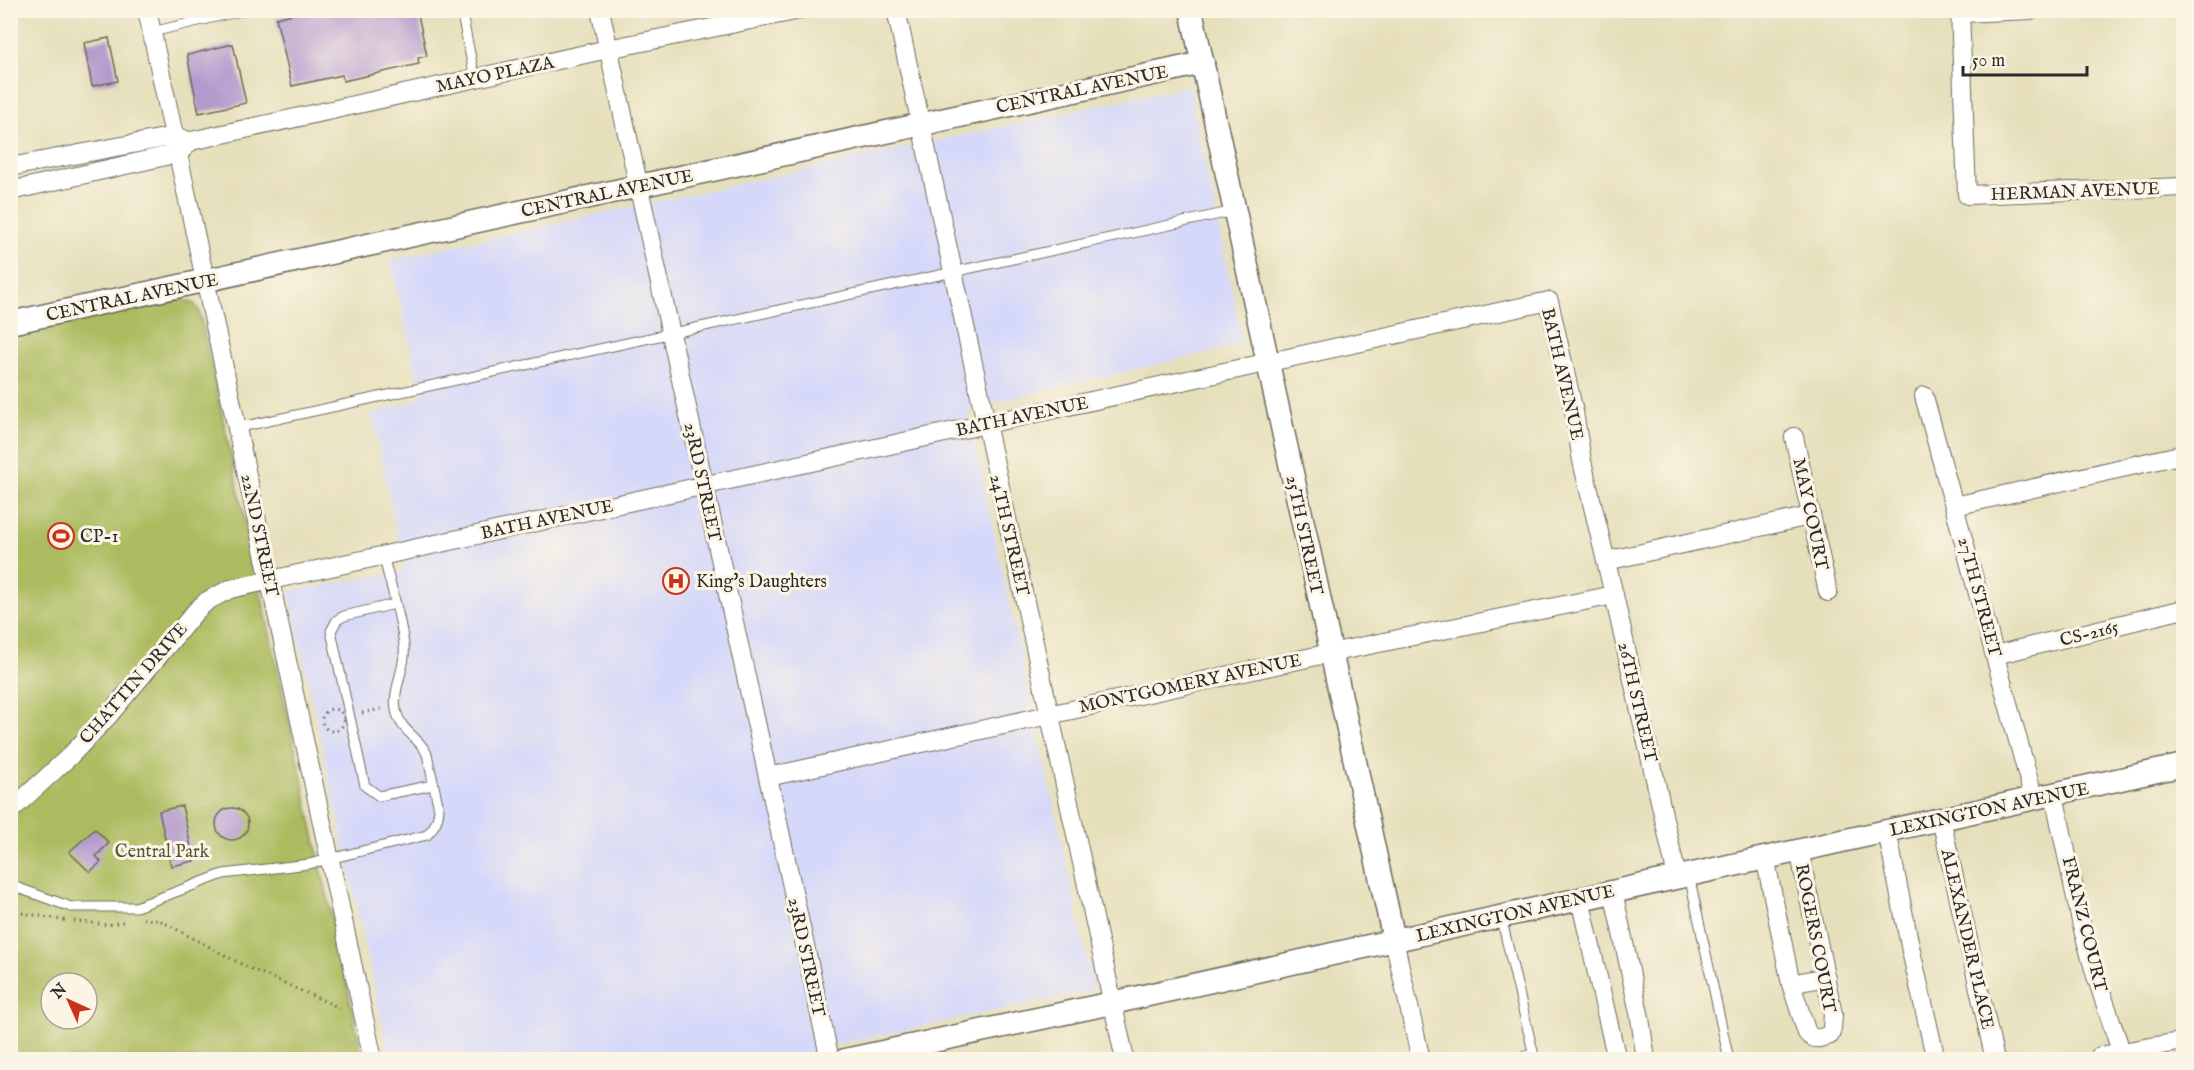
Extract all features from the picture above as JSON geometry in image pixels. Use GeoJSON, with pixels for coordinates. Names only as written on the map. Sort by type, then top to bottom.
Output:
{"type":"FeatureCollection","features":[{"type":"Feature","properties":{"kind":"street","name":"22ND STREET"},"geometry":{"type":"LineString","coordinates":[[147,10],[182,143],[204,281],[373,1059]]}},
{"type":"Feature","properties":{"kind":"street","name":"23RD STREET"},"geometry":{"type":"LineString","coordinates":[[600,10],[830,1059]]}},
{"type":"Feature","properties":{"kind":"street","name":"MAYO PLAZA"},"geometry":{"type":"LineString","coordinates":[[10,191],[182,143],[608,49],[800,10]]}},
{"type":"Feature","properties":{"kind":"street","name":"24TH STREET"},"geometry":{"type":"LineString","coordinates":[[896,10],[1125,1059]]}},
{"type":"Feature","properties":{"kind":"street","name":"25TH STREET"},"geometry":{"type":"LineString","coordinates":[[1191,10],[1266,362],[1421,1059]]}},
{"type":"Feature","properties":{"kind":"street"},"geometry":{"type":"LineString","coordinates":[[1960,12],[2031,10]]}},
{"type":"Feature","properties":{"kind":"street","name":"HERMAN AVENUE"},"geometry":{"type":"LineString","coordinates":[[1960,12],[1967,195],[2184,187]]}},
{"type":"Feature","properties":{"kind":"street","name":"CENTRAL AVENUE"},"geometry":{"type":"LineString","coordinates":[[10,323],[1203,63]]}},
{"type":"Feature","properties":{"kind":"street","name":"MAYO PLAZA"},"geometry":{"type":"LineString","coordinates":[[10,167],[182,143]]}},
{"type":"Feature","properties":{"kind":"street","name":"BATH AVENUE"},"geometry":{"type":"LineString","coordinates":[[270,579],[1549,301],[1598,527]]}},
{"type":"Feature","properties":{"kind":"street","name":"27TH STREET"},"geometry":{"type":"LineString","coordinates":[[1924,396],[1995,655],[2044,797]]}},
{"type":"Feature","properties":{"kind":"street","name":"MAY COURT"},"geometry":{"type":"LineString","coordinates":[[1794,437],[1828,592]]}},
{"type":"Feature","properties":{"kind":"street"},"geometry":{"type":"LineString","coordinates":[[1955,506],[2184,454]]}},
{"type":"Feature","properties":{"kind":"street"},"geometry":{"type":"LineString","coordinates":[[1606,561],[1810,516]]}},
{"type":"Feature","properties":{"kind":"street","name":"26TH STREET"},"geometry":{"type":"LineString","coordinates":[[1598,527],[1683,876]]}},
{"type":"Feature","properties":{"kind":"street","name":"CHATTIN DRIVE"},"geometry":{"type":"LineString","coordinates":[[10,811],[70,756],[109,715],[196,611],[207,601],[230,589],[270,579]]}},
{"type":"Feature","properties":{"kind":"street","name":"MONTGOMERY AVENUE"},"geometry":{"type":"LineString","coordinates":[[768,777],[1330,653],[1614,595]]}},
{"type":"Feature","properties":{"kind":"street","name":"CS-2165"},"geometry":{"type":"LineString","coordinates":[[1995,655],[2184,609]]}},
{"type":"Feature","properties":{"kind":"street","name":"LEXINGTON AVENUE"},"geometry":{"type":"LineString","coordinates":[[845,1059],[1112,1003],[2184,765]]}},
{"type":"Feature","properties":{"kind":"street","name":"FRANZ COURT"},"geometry":{"type":"LineString","coordinates":[[2044,797],[2096,976],[2121,1051]]}},
{"type":"Feature","properties":{"kind":"street","name":"ALEXANDER PLACE"},"geometry":{"type":"LineString","coordinates":[[1941,819],[1995,1059]]}},
{"type":"Feature","properties":{"kind":"street"},"geometry":{"type":"LineString","coordinates":[[1887,831],[1936,1059]]}},
{"type":"Feature","properties":{"kind":"street","name":"ROGERS COURT"},"geometry":{"type":"LineString","coordinates":[[1765,857],[1791,984],[1807,1032],[1810,1036],[1819,1039],[1830,1035],[1833,1014],[1799,850]]}},
{"type":"Feature","properties":{"kind":"street"},"geometry":{"type":"LineString","coordinates":[[1613,891],[1630,966],[1646,1059]]}},
{"type":"Feature","properties":{"kind":"street"},"geometry":{"type":"LineString","coordinates":[[1580,899],[1617,1059]]}},
{"type":"Feature","properties":{"kind":"street"},"geometry":{"type":"LineString","coordinates":[[1597,974],[1630,966]]}},
{"type":"Feature","properties":{"kind":"street"},"geometry":{"type":"LineString","coordinates":[[1791,984],[1826,977]]}},
{"type":"Feature","properties":{"kind":"street"},"geometry":{"type":"LineString","coordinates":[[1608,1025],[1640,1018]]}},
{"type":"Feature","properties":{"kind":"street"},"geometry":{"type":"LineString","coordinates":[[2100,1056],[2184,1041]]}},
{"type":"Feature","properties":{"kind":"lane"},"geometry":{"type":"LineString","coordinates":[[461,10],[475,78]]}},
{"type":"Feature","properties":{"kind":"lane"},"geometry":{"type":"LineString","coordinates":[[152,32],[242,11]]}},
{"type":"Feature","properties":{"kind":"lane"},"geometry":{"type":"LineString","coordinates":[[236,428],[1235,211]]}},
{"type":"Feature","properties":{"kind":"lane"},"geometry":{"type":"LineString","coordinates":[[10,885],[70,907],[136,907],[223,874],[292,868],[329,861],[427,835],[434,828],[439,809],[424,748],[406,731],[396,712],[395,702],[404,662],[404,646],[383,555]]}},
{"type":"Feature","properties":{"kind":"lane"},"geometry":{"type":"LineString","coordinates":[[394,604],[344,616],[333,625],[331,631],[340,674],[365,786],[379,796],[433,785]]}},
{"type":"Feature","properties":{"kind":"lane"},"geometry":{"type":"LineString","coordinates":[[1683,876],[1729,1059]]}},
{"type":"Feature","properties":{"kind":"lane"},"geometry":{"type":"LineString","coordinates":[[1501,917],[1534,1057],[1508,1059]]}},
{"type":"Feature","properties":{"kind":"path"},"geometry":{"type":"LineString","coordinates":[[334,709],[323,714],[323,725],[332,731],[338,729]]}},
{"type":"Feature","properties":{"kind":"path"},"geometry":{"type":"LineString","coordinates":[[10,911],[65,921],[108,924],[137,919],[159,920],[245,966],[340,1008]]}},
{"type":"Feature","properties":{"kind":"shaded area","name":"King's Daughters"},"geometry":{"type":"Polygon","coordinates":[[[1189,86],[1243,344],[967,409],[1094,990],[810,1050],[812,1059],[390,1059],[289,594],[291,591],[405,571],[372,414],[422,398],[390,260],[1189,86]]]}},
{"type":"Feature","properties":{"kind":"green space","name":"Central Park"},"geometry":{"type":"Polygon","coordinates":[[[181,299],[193,303],[199,310],[363,1059],[11,1059],[11,335],[181,299]]]}},
{"type":"Feature","properties":{"kind":"building"},"geometry":{"type":"Polygon","coordinates":[[[308,10],[417,10],[427,56],[418,58],[419,64],[343,81],[342,75],[292,86],[276,18],[308,10]]]}},
{"type":"Feature","properties":{"kind":"building"},"geometry":{"type":"Polygon","coordinates":[[[109,38],[118,81],[92,86],[84,43],[109,38]]]}},
{"type":"Feature","properties":{"kind":"building"},"geometry":{"type":"Polygon","coordinates":[[[233,44],[246,103],[199,113],[187,55],[233,44]]]}},
{"type":"Feature","properties":{"kind":"building"},"geometry":{"type":"Polygon","coordinates":[[[182,806],[194,861],[171,866],[159,811],[182,806]]]}},
{"type":"Feature","properties":{"kind":"building"},"geometry":{"type":"Polygon","coordinates":[[[232,808],[244,812],[248,824],[244,836],[232,840],[220,836],[216,824],[220,812],[232,808]]]}},
{"type":"Feature","properties":{"kind":"building"},"geometry":{"type":"Polygon","coordinates":[[[95,829],[109,843],[96,856],[101,862],[90,872],[69,852],[95,829]]]}},
{"type":"Feature","properties":{"kind":"place","name":"CP-1"},"geometry":{"type":"Point","coordinates":[61,536]}},
{"type":"Feature","properties":{"kind":"place","name":"King's Daughters"},"geometry":{"type":"Point","coordinates":[676,581]}}]}
